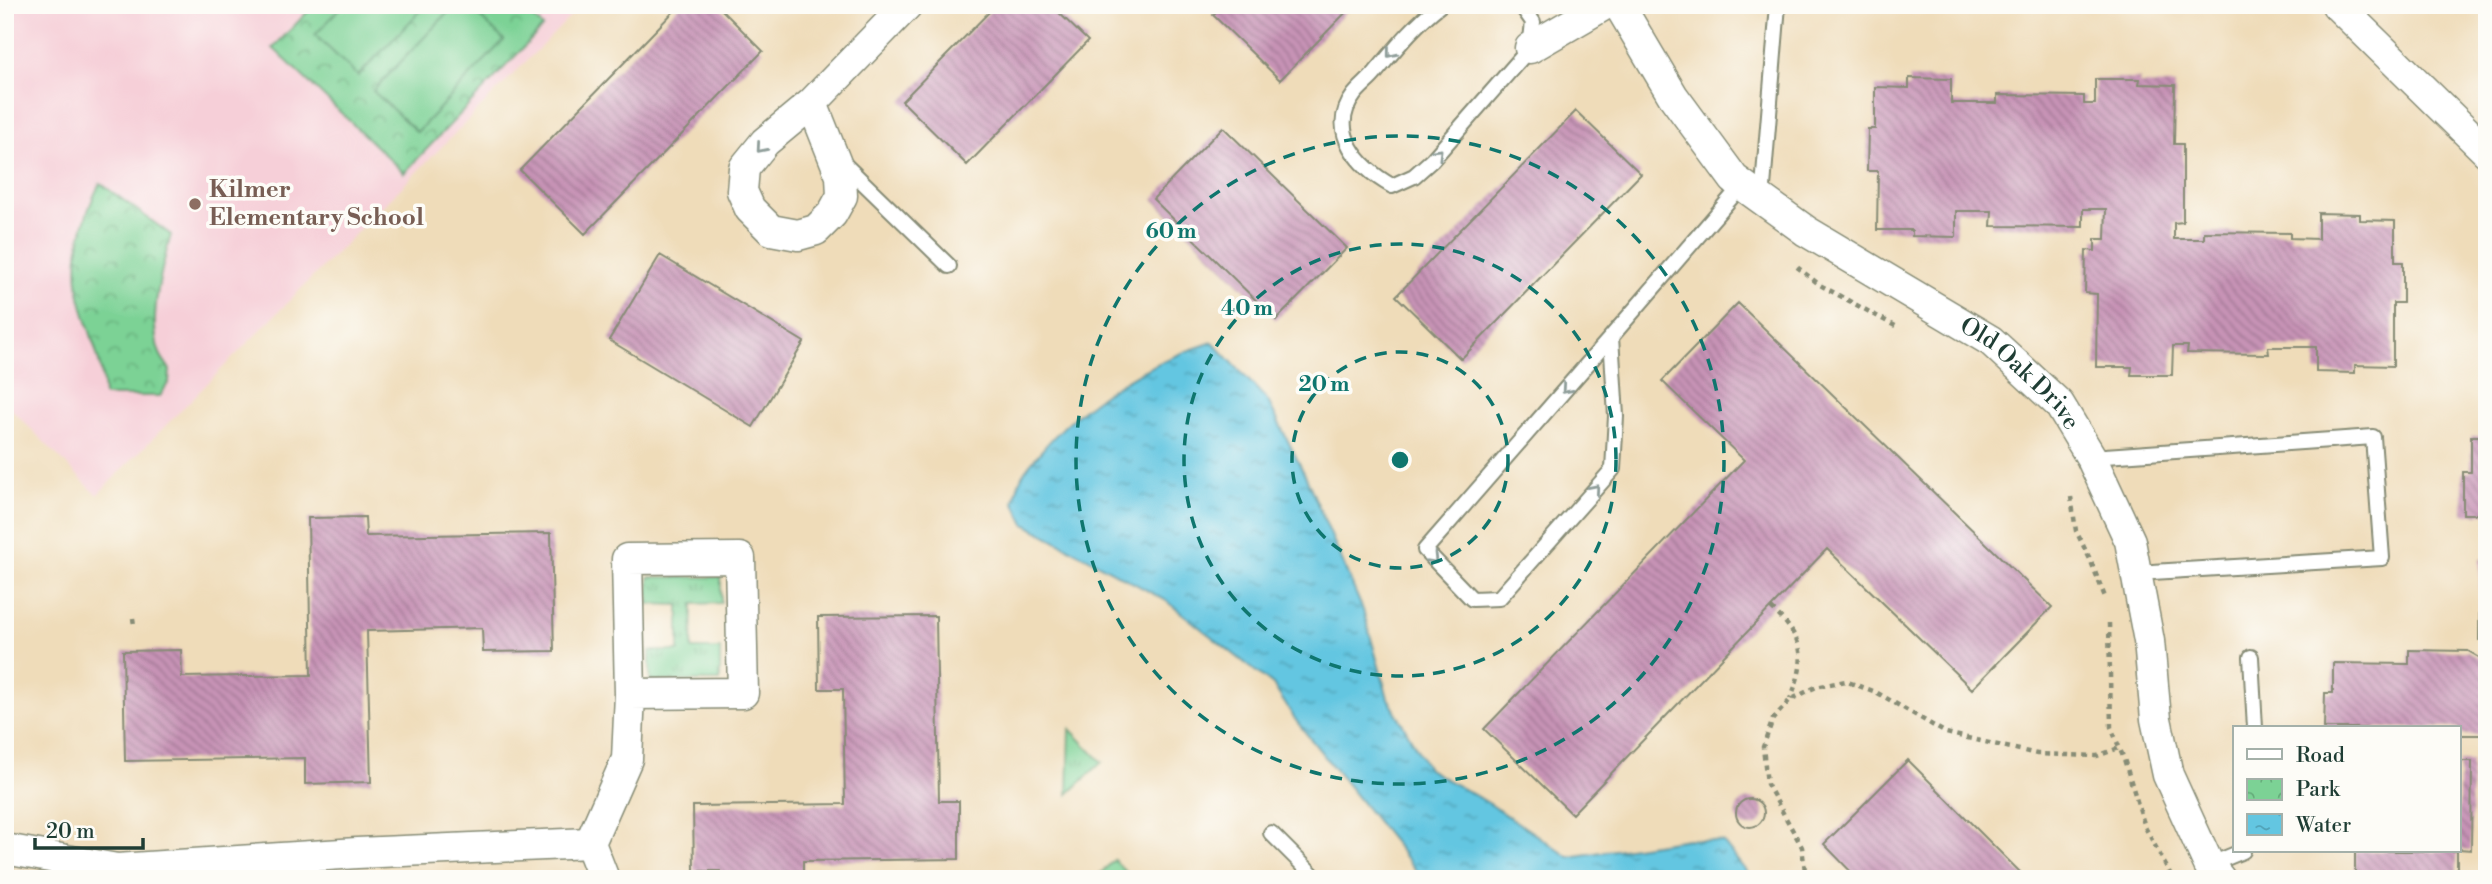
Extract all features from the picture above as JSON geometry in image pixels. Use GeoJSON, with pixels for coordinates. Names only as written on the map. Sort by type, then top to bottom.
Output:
{"type":"FeatureCollection","features":[{"type":"Feature","properties":{"kind":"street"},"geometry":{"type":"LineString","coordinates":[[812,103],[841,176],[842,196],[832,214],[816,230],[798,236],[771,230],[750,209],[742,191],[744,168],[765,142],[812,103],[907,5]]}},
{"type":"Feature","properties":{"kind":"street"},"geometry":{"type":"LineString","coordinates":[[1530,48],[1604,5]]}},
{"type":"Feature","properties":{"kind":"street","name":"Old Oak Drive"},"geometry":{"type":"LineString","coordinates":[[1619,5],[1672,96],[1734,179],[1806,231],[1991,341],[2059,404],[2091,457],[2130,541],[2148,641],[2156,719],[2168,775],[2215,872]]}},
{"type":"Feature","properties":{"kind":"street"},"geometry":{"type":"LineString","coordinates":[[2337,5],[2487,152]]}},
{"type":"Feature","properties":{"kind":"street"},"geometry":{"type":"LineString","coordinates":[[604,879],[590,843],[627,759],[630,694],[628,559],[740,558],[743,693],[630,694]]}},
{"type":"Feature","properties":{"kind":"street"},"geometry":{"type":"LineString","coordinates":[[5,849],[117,869],[357,853],[590,843]]}},
{"type":"Feature","properties":{"kind":"lane"},"geometry":{"type":"LineString","coordinates":[[1440,5],[1398,45],[1354,96],[1345,112],[1343,134],[1354,156],[1392,186],[1414,176],[1432,160],[1530,48],[1533,22],[1521,5]]}},
{"type":"Feature","properties":{"kind":"lane"},"geometry":{"type":"LineString","coordinates":[[1611,337],[1616,416],[1612,469],[1499,598],[1472,599],[1424,550],[1611,337],[1752,192],[1778,5]]}},
{"type":"Feature","properties":{"kind":"lane"},"geometry":{"type":"LineString","coordinates":[[830,149],[949,266]]}},
{"type":"Feature","properties":{"kind":"lane"},"geometry":{"type":"LineString","coordinates":[[2091,457],[2373,437],[2382,558],[2136,573]]}},
{"type":"Feature","properties":{"kind":"lane"},"geometry":{"type":"LineString","coordinates":[[2251,657],[2255,726]]}},
{"type":"Feature","properties":{"kind":"lane"},"geometry":{"type":"LineString","coordinates":[[1271,833],[1317,879]]}},
{"type":"Feature","properties":{"kind":"lane"},"geometry":{"type":"LineString","coordinates":[[2215,872],[2242,852]]}},
{"type":"Feature","properties":{"kind":"path"},"geometry":{"type":"LineString","coordinates":[[1788,260],[1819,285],[1901,328]]}},
{"type":"Feature","properties":{"kind":"path"},"geometry":{"type":"LineString","coordinates":[[2069,491],[2076,531],[2106,602]]}},
{"type":"Feature","properties":{"kind":"path"},"geometry":{"type":"LineString","coordinates":[[1771,608],[1788,624],[1799,643],[1801,660],[1799,680],[1790,700],[1773,719],[1763,747],[1767,784],[1802,847],[1806,879]]}},
{"type":"Feature","properties":{"kind":"path"},"geometry":{"type":"LineString","coordinates":[[2108,614],[2111,638],[2111,727],[2145,827],[2173,879]]}},
{"type":"Feature","properties":{"kind":"path"},"geometry":{"type":"LineString","coordinates":[[133,618],[134,625]]}},
{"type":"Feature","properties":{"kind":"path"},"geometry":{"type":"LineString","coordinates":[[1790,700],[1816,687],[1845,681],[1876,692],[1946,733],[2037,754],[2097,756],[2119,748]]}},
{"type":"Feature","properties":{"kind":"shaded area","name":"Kilmer Elementary School"},"geometry":{"type":"Polygon","coordinates":[[[5,5],[582,5],[97,495],[5,403],[5,5]]]}},
{"type":"Feature","properties":{"kind":"green space"},"geometry":{"type":"Polygon","coordinates":[[[314,5],[520,5],[543,27],[404,173],[273,48],[314,5]]]}},
{"type":"Feature","properties":{"kind":"green space"},"geometry":{"type":"Polygon","coordinates":[[[343,5],[426,5],[358,76],[315,35],[343,5]]]}},
{"type":"Feature","properties":{"kind":"green space"},"geometry":{"type":"Polygon","coordinates":[[[455,5],[468,5],[504,40],[417,132],[373,91],[455,5]]]}},
{"type":"Feature","properties":{"kind":"green space"},"geometry":{"type":"Polygon","coordinates":[[[100,183],[171,235],[160,277],[156,308],[156,338],[161,356],[170,370],[169,382],[160,396],[104,396],[99,362],[79,292],[78,276],[83,228],[100,183]]]}},
{"type":"Feature","properties":{"kind":"green space"},"geometry":{"type":"Polygon","coordinates":[[[649,577],[721,577],[721,603],[693,604],[692,649],[720,649],[720,681],[650,681],[650,651],[679,651],[679,605],[649,604],[649,577]]]}},
{"type":"Feature","properties":{"kind":"green space"},"geometry":{"type":"Polygon","coordinates":[[[1070,729],[1102,762],[1068,794],[1070,729]]]}},
{"type":"Feature","properties":{"kind":"green space"},"geometry":{"type":"Polygon","coordinates":[[[1114,860],[1133,879],[1095,879],[1114,860]]]}},
{"type":"Feature","properties":{"kind":"water"},"geometry":{"type":"Polygon","coordinates":[[[1213,342],[1268,401],[1306,477],[1363,610],[1388,698],[1428,769],[1490,804],[1569,857],[1688,839],[1723,842],[1752,879],[1423,879],[1297,722],[1273,685],[1165,600],[1025,524],[1014,502],[1019,482],[1055,435],[1095,401],[1140,372],[1213,342]]]}},
{"type":"Feature","properties":{"kind":"building"},"geometry":{"type":"Polygon","coordinates":[[[680,5],[717,5],[763,51],[585,234],[520,170],[680,5]]]}},
{"type":"Feature","properties":{"kind":"building"},"geometry":{"type":"Polygon","coordinates":[[[996,5],[1051,5],[1088,41],[967,165],[902,101],[996,5]]]}},
{"type":"Feature","properties":{"kind":"building"},"geometry":{"type":"Polygon","coordinates":[[[1222,5],[1353,5],[1280,80],[1213,15],[1222,5]]]}},
{"type":"Feature","properties":{"kind":"building"},"geometry":{"type":"Polygon","coordinates":[[[1909,78],[1951,79],[1951,103],[1997,103],[1997,95],[2084,96],[2084,104],[2095,104],[2095,79],[2140,79],[2139,84],[2175,85],[2174,144],[2183,144],[2183,222],[2174,223],[2174,239],[2204,239],[2204,232],[2290,233],[2290,238],[2318,239],[2318,213],[2360,214],[2360,220],[2395,221],[2395,262],[2403,262],[2403,303],[2393,303],[2393,366],[2355,365],[2355,373],[2316,372],[2316,347],[2268,347],[2269,354],[2187,353],[2188,346],[2173,346],[2172,375],[2131,375],[2132,367],[2096,367],[2097,294],[2085,293],[2086,250],[2095,251],[2095,239],[2105,239],[2106,209],[2083,209],[2083,227],[1991,226],[1992,211],[1956,211],[1956,237],[1912,236],[1912,230],[1877,230],[1878,171],[1867,171],[1868,129],[1875,129],[1875,87],[1909,88],[1909,78]]]}},
{"type":"Feature","properties":{"kind":"building"},"geometry":{"type":"Polygon","coordinates":[[[1576,111],[1641,174],[1461,359],[1396,296],[1576,111]]]}},
{"type":"Feature","properties":{"kind":"building"},"geometry":{"type":"Polygon","coordinates":[[[1223,127],[1347,248],[1276,320],[1153,199],[1223,127]]]}},
{"type":"Feature","properties":{"kind":"building"},"geometry":{"type":"Polygon","coordinates":[[[660,255],[804,342],[753,427],[609,340],[660,255]]]}},
{"type":"Feature","properties":{"kind":"building"},"geometry":{"type":"Polygon","coordinates":[[[1738,303],[2052,607],[1972,689],[1827,549],[1572,814],[1484,729],[1744,460],[1662,381],[1738,303]]]}},
{"type":"Feature","properties":{"kind":"building"},"geometry":{"type":"Polygon","coordinates":[[[2471,436],[2487,436],[2487,514],[2463,514],[2463,472],[2471,472],[2471,436]]]}},
{"type":"Feature","properties":{"kind":"building"},"geometry":{"type":"Polygon","coordinates":[[[365,517],[366,536],[551,533],[554,651],[483,652],[482,628],[367,631],[371,782],[305,784],[305,758],[125,761],[123,651],[181,650],[182,677],[311,675],[308,518],[365,517]]]}},
{"type":"Feature","properties":{"kind":"building"},"geometry":{"type":"Polygon","coordinates":[[[2480,559],[2487,559],[2487,640],[2479,640],[2480,559]]]}},
{"type":"Feature","properties":{"kind":"building"},"geometry":{"type":"Polygon","coordinates":[[[936,616],[939,801],[959,801],[959,859],[803,861],[803,879],[720,879],[720,871],[694,871],[693,806],[845,804],[843,689],[819,689],[818,617],[936,616]]]}},
{"type":"Feature","properties":{"kind":"building"},"geometry":{"type":"Polygon","coordinates":[[[2409,650],[2468,651],[2487,662],[2487,735],[2460,735],[2460,726],[2324,726],[2325,693],[2333,693],[2333,663],[2409,664],[2409,650]]]}},
{"type":"Feature","properties":{"kind":"building"},"geometry":{"type":"Polygon","coordinates":[[[1908,760],[2027,879],[1858,879],[1824,844],[1908,760]]]}},
{"type":"Feature","properties":{"kind":"building"},"geometry":{"type":"Polygon","coordinates":[[[2460,761],[2472,761],[2471,850],[2460,849],[2460,761]]]}},
{"type":"Feature","properties":{"kind":"building"},"geometry":{"type":"Polygon","coordinates":[[[1750,799],[1760,803],[1764,813],[1760,823],[1750,827],[1740,823],[1736,813],[1740,803],[1750,799]]]}},
{"type":"Feature","properties":{"kind":"building"},"geometry":{"type":"Polygon","coordinates":[[[2355,852],[2457,852],[2457,879],[2355,879],[2355,852]]]}},
{"type":"Feature","properties":{"kind":"place","name":"Kilmer Elementary School"},"geometry":{"type":"Point","coordinates":[195,204]}}]}
